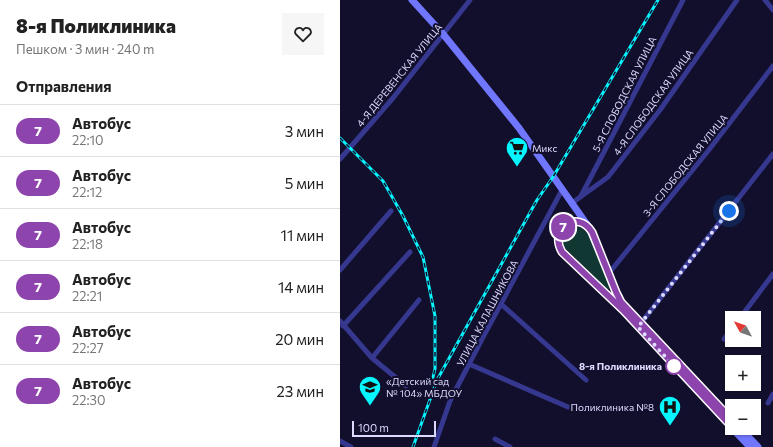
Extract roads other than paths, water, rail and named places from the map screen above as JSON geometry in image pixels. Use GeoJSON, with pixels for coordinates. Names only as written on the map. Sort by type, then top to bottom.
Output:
{"type":"FeatureCollection","features":[{"type":"Feature","properties":{"kind":"street"},"geometry":{"type":"LineString","coordinates":[[412,0],[443,34],[519,128],[588,226],[609,273],[623,310]]}},
{"type":"Feature","properties":{"kind":"street","name":"4-Я ДЕРЕВЕНСКАЯ УЛИЦА"},"geometry":{"type":"LineString","coordinates":[[340,159],[342,154],[393,98],[470,0]]}},
{"type":"Feature","properties":{"kind":"street","name":"5-Я СЛОБОДСКАЯ УЛИЦА"},"geometry":{"type":"LineString","coordinates":[[580,197],[683,0]]}},
{"type":"Feature","properties":{"kind":"street","name":"4-Я СЛОБОДСКАЯ УЛИЦА"},"geometry":{"type":"LineString","coordinates":[[572,203],[608,176],[660,110],[737,0]]}},
{"type":"Feature","properties":{"kind":"street"},"geometry":{"type":"LineString","coordinates":[[765,0],[773,10]]}},
{"type":"Feature","properties":{"kind":"street","name":"3-Я СЛОБОДСКАЯ УЛИЦА"},"geometry":{"type":"LineString","coordinates":[[609,273],[708,151],[773,66]]}},
{"type":"Feature","properties":{"kind":"street"},"geometry":{"type":"LineString","coordinates":[[640,325],[773,154]]}},
{"type":"Feature","properties":{"kind":"street","name":"УЛИЦА КАЛАШНИКОВА"},"geometry":{"type":"LineString","coordinates":[[434,447],[450,402],[562,190]]}},
{"type":"Feature","properties":{"kind":"street"},"geometry":{"type":"LineString","coordinates":[[340,270],[391,211]]}},
{"type":"Feature","properties":{"kind":"street"},"geometry":{"type":"LineString","coordinates":[[588,226],[577,221],[565,224],[558,234],[558,246],[562,252],[640,325],[725,413]]}},
{"type":"Feature","properties":{"kind":"street"},"geometry":{"type":"LineString","coordinates":[[406,386],[372,358],[342,324],[410,252]]}},
{"type":"Feature","properties":{"kind":"street"},"geometry":{"type":"LineString","coordinates":[[745,311],[773,274]]}},
{"type":"Feature","properties":{"kind":"street"},"geometry":{"type":"LineString","coordinates":[[616,292],[621,302],[640,325],[725,420]]}},
{"type":"Feature","properties":{"kind":"street"},"geometry":{"type":"LineString","coordinates":[[372,358],[419,300]]}},
{"type":"Feature","properties":{"kind":"street"},"geometry":{"type":"LineString","coordinates":[[501,304],[586,380]]}},
{"type":"Feature","properties":{"kind":"street"},"geometry":{"type":"LineString","coordinates":[[469,364],[568,407]]}},
{"type":"Feature","properties":{"kind":"street"},"geometry":{"type":"LineString","coordinates":[[768,403],[773,394]]}},
{"type":"Feature","properties":{"kind":"street"},"geometry":{"type":"LineString","coordinates":[[739,435],[750,447]]}},
{"type":"Feature","properties":{"kind":"street"},"geometry":{"type":"LineString","coordinates":[[747,435],[758,447]]}},
{"type":"Feature","properties":{"kind":"street"},"geometry":{"type":"LineString","coordinates":[[495,439],[510,447]]}},
{"type":"Feature","properties":{"kind":"street"},"geometry":{"type":"LineString","coordinates":[[340,441],[351,447]]}},
{"type":"Feature","properties":{"kind":"railway"},"geometry":{"type":"LineString","coordinates":[[413,447],[437,380],[537,200],[553,177],[658,0]]}},
{"type":"Feature","properties":{"kind":"railway"},"geometry":{"type":"LineString","coordinates":[[340,138],[383,181],[403,216],[423,257],[435,316],[435,369],[431,385]]}},
{"type":"Feature","properties":{"kind":"place","name":"Микс"},"geometry":{"type":"Point","coordinates":[517,168]}},
{"type":"Feature","properties":{"kind":"place","name":"8-я Поликлиника"},"geometry":{"type":"Point","coordinates":[674,366]}},
{"type":"Feature","properties":{"kind":"place","name":"«Детский сад № 104» МБДОУ"},"geometry":{"type":"Point","coordinates":[370,406]}},
{"type":"Feature","properties":{"kind":"place","name":"Поликлиника №8"},"geometry":{"type":"Point","coordinates":[670,426]}}]}
